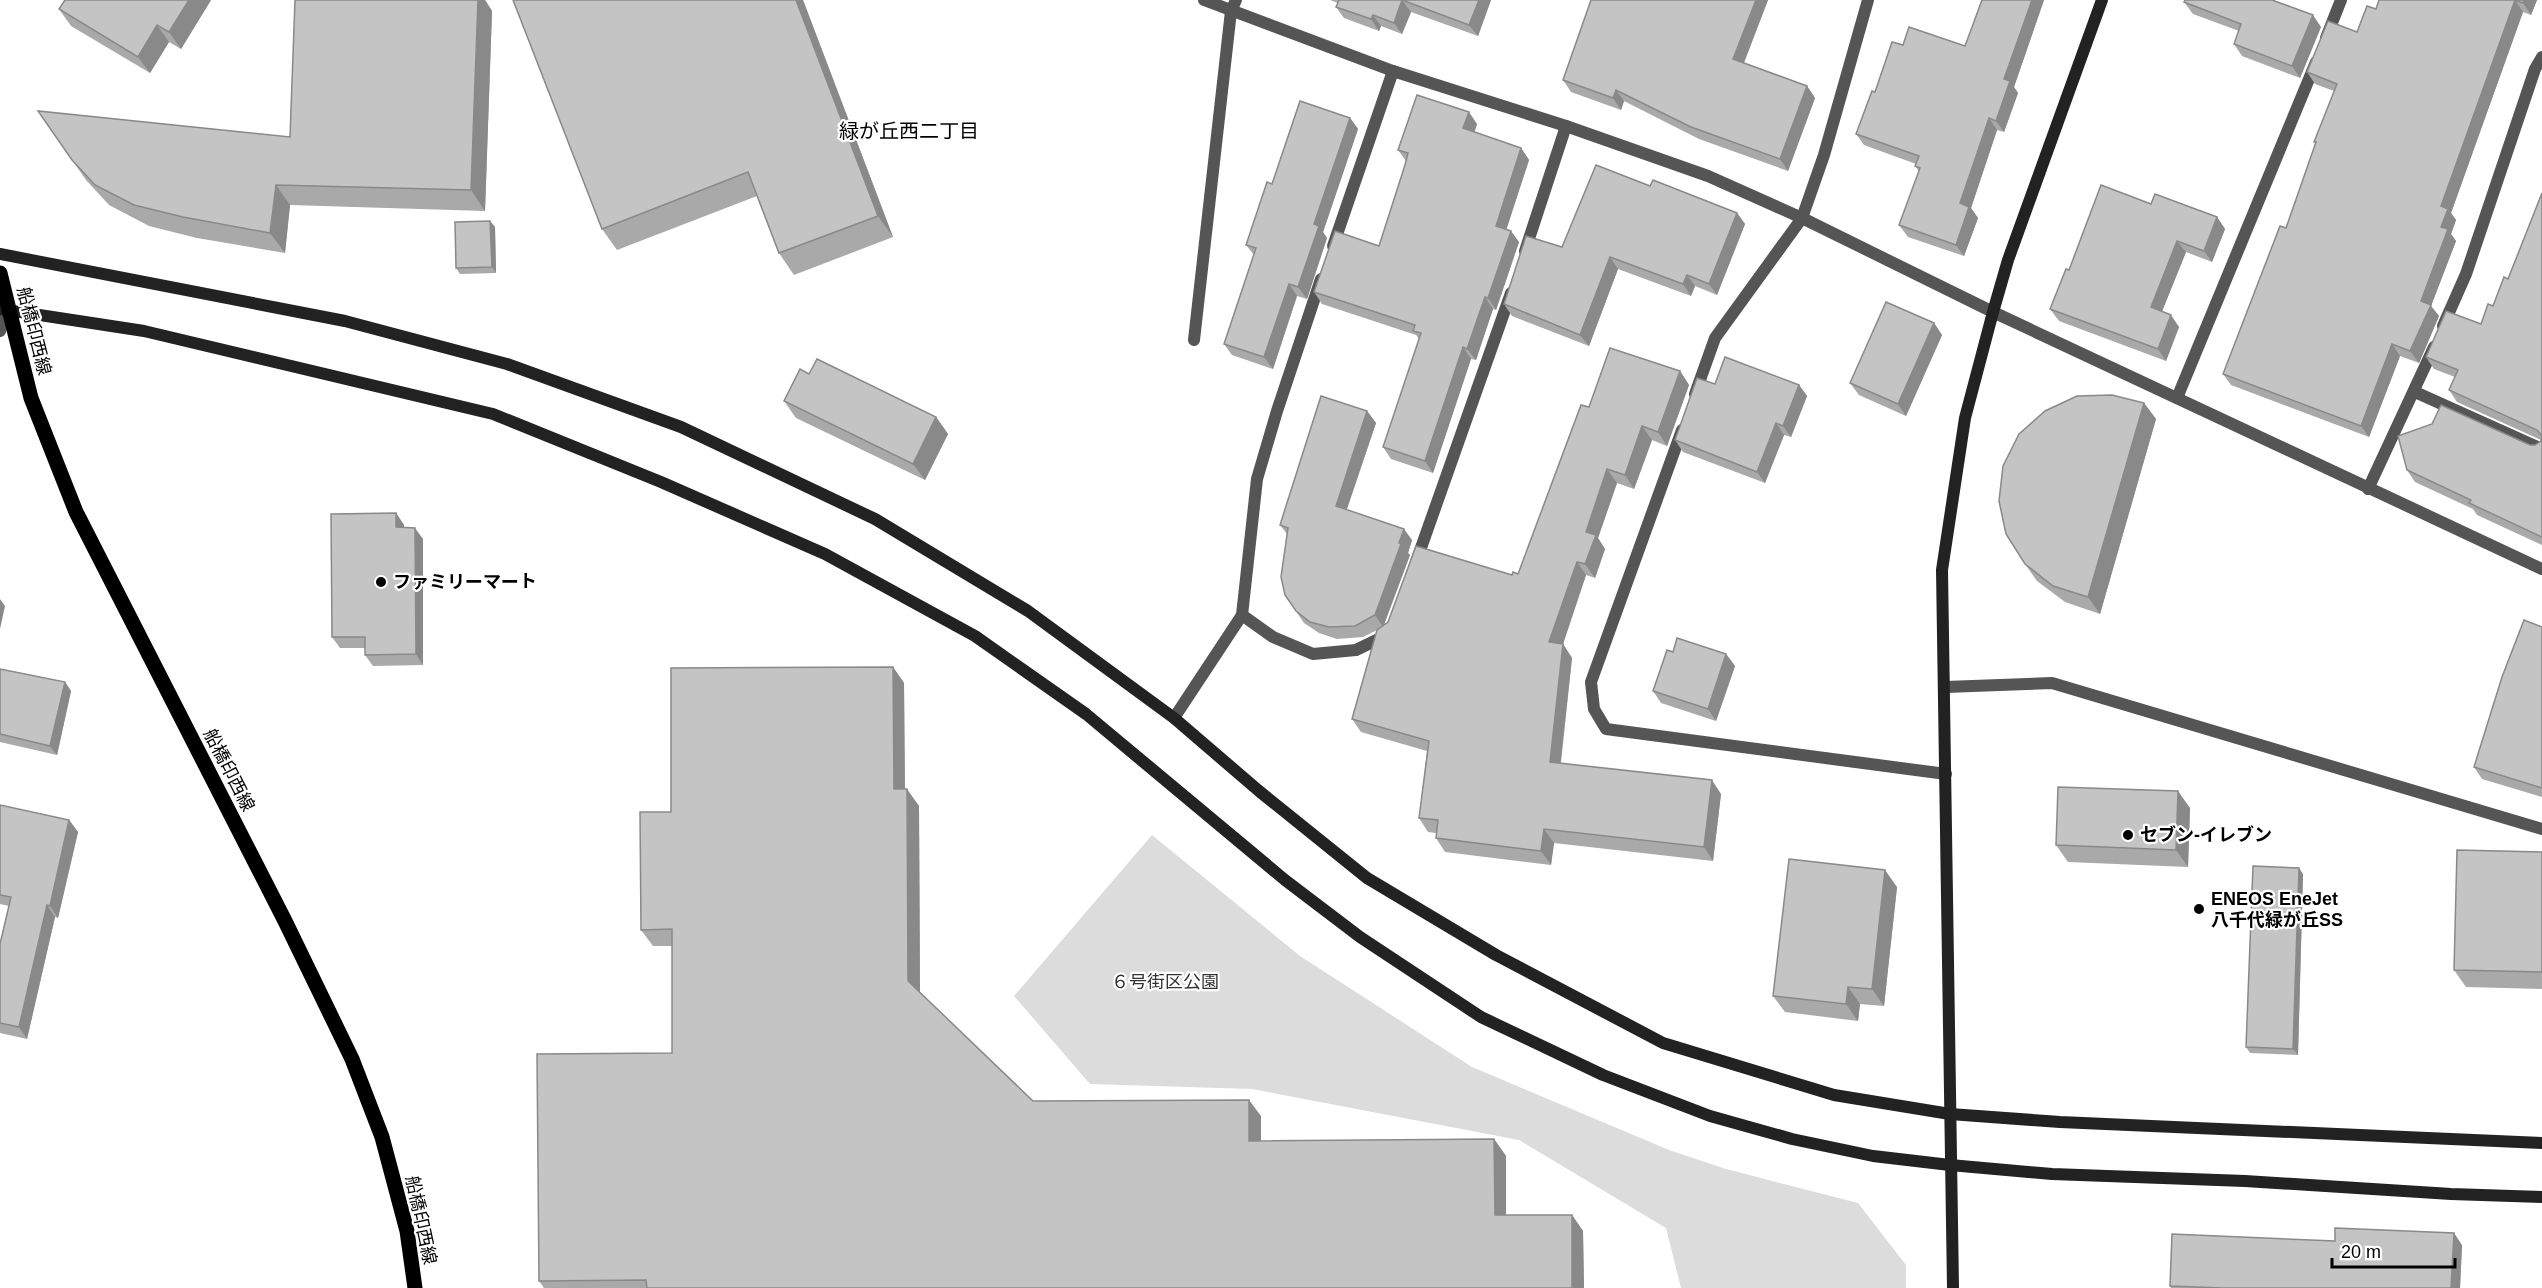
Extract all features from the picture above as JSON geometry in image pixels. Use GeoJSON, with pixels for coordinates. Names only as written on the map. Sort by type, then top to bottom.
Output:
{"type":"FeatureCollection","features":[{"type":"Feature","properties":{"kind":"main road","name":"船橋印西線"},"geometry":{"type":"LineString","coordinates":[[0,273],[4,310],[32,398],[76,512],[285,921],[352,1059],[381,1137],[407,1231],[415,1288]]}},
{"type":"Feature","properties":{"kind":"street"},"geometry":{"type":"LineString","coordinates":[[1204,0],[1234,6],[1393,71],[1566,126],[1708,176],[1803,218],[1993,312],[2542,569]]}},
{"type":"Feature","properties":{"kind":"street"},"geometry":{"type":"LineString","coordinates":[[1868,0],[1824,155],[1803,218],[1715,338],[1591,682],[1594,709],[1606,729],[1946,774]]}},
{"type":"Feature","properties":{"kind":"street"},"geometry":{"type":"LineString","coordinates":[[1953,1288],[1942,570],[1965,418],[1993,312],[2008,260],[2102,0]]}},
{"type":"Feature","properties":{"kind":"street"},"geometry":{"type":"LineString","coordinates":[[2178,398],[2342,0]]}},
{"type":"Feature","properties":{"kind":"street"},"geometry":{"type":"LineString","coordinates":[[1194,340],[1234,6]]}},
{"type":"Feature","properties":{"kind":"street"},"geometry":{"type":"LineString","coordinates":[[2368,489],[2415,392],[2466,274],[2535,69],[2542,57]]}},
{"type":"Feature","properties":{"kind":"street"},"geometry":{"type":"LineString","coordinates":[[1174,718],[1242,615],[1257,479],[1277,411],[1393,71]]}},
{"type":"Feature","properties":{"kind":"street"},"geometry":{"type":"LineString","coordinates":[[1522,260],[1566,126]]}},
{"type":"Feature","properties":{"kind":"street"},"geometry":{"type":"LineString","coordinates":[[0,254],[345,321],[507,364],[681,427],[875,519],[1028,611],[1174,718],[1259,791],[1367,878],[1496,955],[1663,1043],[1834,1095],[1950,1114],[2060,1122],[2542,1143]]}},
{"type":"Feature","properties":{"kind":"street"},"geometry":{"type":"LineString","coordinates":[[1410,579],[1514,283]]}},
{"type":"Feature","properties":{"kind":"street"},"geometry":{"type":"LineString","coordinates":[[0,331],[4,310],[144,331],[493,414],[662,482],[803,544],[955,625],[994,649],[1086,714],[1285,880],[1360,937],[1481,1017],[1603,1075],[1710,1116],[1792,1139],[1873,1156],[1950,1165],[2052,1174],[2245,1181],[2451,1194],[2542,1197]]}},
{"type":"Feature","properties":{"kind":"street"},"geometry":{"type":"LineString","coordinates":[[2415,392],[2542,449]]}},
{"type":"Feature","properties":{"kind":"street"},"geometry":{"type":"LineString","coordinates":[[1242,615],[1273,637],[1313,654],[1356,650],[1390,633],[1394,622]]}},
{"type":"Feature","properties":{"kind":"street"},"geometry":{"type":"LineString","coordinates":[[1945,687],[2052,683],[2542,829]]}},
{"type":"Feature","properties":{"kind":"green space","name":"６号街区公園"},"geometry":{"type":"Polygon","coordinates":[[[1152,835],[1300,956],[1472,1067],[1669,1150],[1726,1169],[1858,1203],[1906,1265],[1906,1288],[1681,1288],[1666,1228],[1519,1140],[1252,1089],[1090,1084],[1014,996],[1152,835]]]}},
{"type":"Feature","properties":{"kind":"building"},"geometry":{"type":"Polygon","coordinates":[[[65,0],[189,0],[169,32],[157,25],[138,57],[59,9],[65,0]]]}},
{"type":"Feature","properties":{"kind":"building"},"geometry":{"type":"Polygon","coordinates":[[[295,0],[478,0],[471,190],[276,185],[270,233],[183,217],[134,205],[95,185],[72,160],[38,111],[290,137],[295,0]]]}},
{"type":"Feature","properties":{"kind":"building"},"geometry":{"type":"Polygon","coordinates":[[[513,0],[796,0],[878,216],[779,253],[748,172],[602,229],[513,0]]]}},
{"type":"Feature","properties":{"kind":"building"},"geometry":{"type":"Polygon","coordinates":[[[1339,0],[1402,0],[1394,23],[1373,15],[1371,19],[1336,7],[1339,0]]]}},
{"type":"Feature","properties":{"kind":"building"},"geometry":{"type":"Polygon","coordinates":[[[1402,0],[1479,0],[1469,25],[1402,0]]]}},
{"type":"Feature","properties":{"kind":"building"},"geometry":{"type":"Polygon","coordinates":[[[1591,0],[1756,0],[1733,59],[1807,86],[1780,159],[1691,127],[1616,90],[1613,98],[1563,80],[1591,0]]]}},
{"type":"Feature","properties":{"kind":"building"},"geometry":{"type":"Polygon","coordinates":[[[1982,0],[2032,0],[2004,79],[2010,81],[1996,121],[1989,118],[1960,203],[1969,207],[1956,245],[1899,225],[1920,168],[1915,166],[1919,156],[1856,134],[1872,91],[1875,92],[1892,42],[1903,45],[1909,27],[1965,46],[1982,0]]]}},
{"type":"Feature","properties":{"kind":"building"},"geometry":{"type":"Polygon","coordinates":[[[2185,0],[2272,0],[2313,15],[2292,66],[2234,44],[2241,24],[2184,2],[2185,0]]]}},
{"type":"Feature","properties":{"kind":"building"},"geometry":{"type":"Polygon","coordinates":[[[2379,0],[2515,0],[2441,206],[2448,209],[2441,227],[2448,229],[2421,301],[2431,305],[2410,351],[2392,344],[2361,426],[2223,374],[2280,226],[2286,228],[2316,142],[2314,142],[2337,84],[2307,72],[2328,21],[2357,32],[2367,6],[2376,9],[2379,0]]]}},
{"type":"Feature","properties":{"kind":"building"},"geometry":{"type":"Polygon","coordinates":[[[1417,95],[1469,112],[1463,128],[1521,148],[1496,226],[1511,231],[1488,298],[1485,297],[1467,349],[1463,347],[1425,461],[1383,447],[1421,333],[1413,331],[1415,325],[1314,292],[1335,231],[1379,246],[1405,165],[1408,153],[1398,150],[1417,95]]]}},
{"type":"Feature","properties":{"kind":"building"},"geometry":{"type":"Polygon","coordinates":[[[1300,101],[1350,118],[1314,224],[1319,226],[1298,287],[1289,284],[1264,357],[1224,344],[1256,248],[1246,245],[1267,182],[1272,184],[1300,101]]]}},
{"type":"Feature","properties":{"kind":"building"},"geometry":{"type":"Polygon","coordinates":[[[1596,165],[1650,186],[1653,180],[1737,213],[1709,284],[1687,275],[1683,284],[1610,257],[1580,335],[1504,304],[1526,236],[1562,247],[1596,165]]]}},
{"type":"Feature","properties":{"kind":"building"},"geometry":{"type":"Polygon","coordinates":[[[2101,185],[2151,204],[2155,194],[2217,217],[2204,251],[2177,241],[2151,307],[2171,315],[2158,349],[2050,309],[2066,269],[2069,270],[2101,185]]]}},
{"type":"Feature","properties":{"kind":"building"},"geometry":{"type":"Polygon","coordinates":[[[2542,193],[2542,436],[2537,430],[2449,390],[2458,370],[2426,357],[2446,311],[2481,324],[2488,304],[2493,306],[2504,277],[2508,279],[2542,193]]]}},
{"type":"Feature","properties":{"kind":"building"},"geometry":{"type":"Polygon","coordinates":[[[490,221],[492,267],[456,268],[455,222],[490,221]]]}},
{"type":"Feature","properties":{"kind":"building"},"geometry":{"type":"Polygon","coordinates":[[[1886,302],[1934,323],[1898,404],[1850,383],[1886,302]]]}},
{"type":"Feature","properties":{"kind":"building"},"geometry":{"type":"Polygon","coordinates":[[[1610,348],[1680,371],[1658,432],[1642,426],[1625,475],[1607,469],[1586,532],[1596,535],[1585,564],[1577,562],[1549,642],[1563,644],[1550,762],[1712,780],[1704,847],[1544,829],[1541,851],[1436,838],[1438,820],[1419,818],[1429,741],[1352,719],[1377,630],[1388,622],[1416,546],[1512,575],[1513,572],[1518,574],[1581,405],[1589,407],[1610,348]]]}},
{"type":"Feature","properties":{"kind":"building"},"geometry":{"type":"Polygon","coordinates":[[[1725,357],[1799,385],[1783,426],[1776,423],[1757,472],[1675,440],[1697,378],[1715,384],[1725,357]]]}},
{"type":"Feature","properties":{"kind":"building"},"geometry":{"type":"Polygon","coordinates":[[[817,359],[936,417],[913,464],[784,401],[800,369],[809,374],[817,359]]]}},
{"type":"Feature","properties":{"kind":"building"},"geometry":{"type":"Polygon","coordinates":[[[2112,395],[2144,403],[2088,597],[2053,586],[2025,564],[2006,534],[1999,501],[2003,466],[2019,434],[2045,411],[2077,396],[2112,395]]]}},
{"type":"Feature","properties":{"kind":"building"},"geometry":{"type":"Polygon","coordinates":[[[1321,396],[1367,411],[1336,506],[1404,529],[1399,543],[1401,544],[1375,615],[1355,626],[1329,627],[1310,622],[1296,611],[1285,595],[1281,577],[1288,528],[1280,525],[1321,396]]]}},
{"type":"Feature","properties":{"kind":"building"},"geometry":{"type":"Polygon","coordinates":[[[2441,405],[2530,445],[2541,441],[2542,436],[2542,537],[2469,503],[2471,500],[2407,470],[2398,436],[2432,424],[2441,405]]]}},
{"type":"Feature","properties":{"kind":"building"},"geometry":{"type":"Polygon","coordinates":[[[396,513],[396,527],[415,528],[416,654],[365,655],[365,637],[332,637],[331,514],[396,513]]]}},
{"type":"Feature","properties":{"kind":"building"},"geometry":{"type":"Polygon","coordinates":[[[2524,620],[2542,627],[2542,788],[2474,767],[2502,677],[2524,620]]]}},
{"type":"Feature","properties":{"kind":"building"},"geometry":{"type":"Polygon","coordinates":[[[1677,638],[1726,654],[1708,709],[1653,691],[1667,650],[1673,652],[1677,638]]]}},
{"type":"Feature","properties":{"kind":"building"},"geometry":{"type":"Polygon","coordinates":[[[893,667],[894,789],[907,789],[908,981],[1033,1101],[1249,1100],[1249,1141],[1494,1139],[1495,1215],[1572,1215],[1572,1288],[647,1288],[646,1280],[539,1281],[537,1054],[672,1053],[672,929],[641,930],[640,812],[671,812],[671,668],[893,667]]]}},
{"type":"Feature","properties":{"kind":"building"},"geometry":{"type":"Polygon","coordinates":[[[0,669],[65,682],[50,746],[0,734],[0,669]]]}},
{"type":"Feature","properties":{"kind":"building"},"geometry":{"type":"Polygon","coordinates":[[[2058,787],[2178,791],[2176,850],[2056,845],[2058,787]]]}},
{"type":"Feature","properties":{"kind":"building"},"geometry":{"type":"Polygon","coordinates":[[[0,805],[69,820],[19,1027],[0,1023],[0,944],[11,897],[0,895],[0,805]]]}},
{"type":"Feature","properties":{"kind":"building"},"geometry":{"type":"Polygon","coordinates":[[[2457,850],[2542,852],[2542,972],[2454,970],[2457,850]]]}},
{"type":"Feature","properties":{"kind":"building"},"geometry":{"type":"Polygon","coordinates":[[[1789,859],[1885,870],[1872,989],[1848,987],[1846,1004],[1773,996],[1789,859]]]}},
{"type":"Feature","properties":{"kind":"building"},"geometry":{"type":"Polygon","coordinates":[[[2253,866],[2299,868],[2293,1049],[2246,1047],[2253,866]]]}},
{"type":"Feature","properties":{"kind":"building"},"geometry":{"type":"Polygon","coordinates":[[[2335,1228],[2454,1233],[2451,1288],[2170,1286],[2172,1234],[2335,1241],[2335,1228]]]}},
{"type":"Feature","properties":{"kind":"place","name":"ファミリーマート"},"geometry":{"type":"Point","coordinates":[381,582]}},
{"type":"Feature","properties":{"kind":"place","name":"セブン-イレブン"},"geometry":{"type":"Point","coordinates":[2128,835]}},
{"type":"Feature","properties":{"kind":"place","name":"ENEOS EneJet 八千代緑が丘SS"},"geometry":{"type":"Point","coordinates":[2199,909]}},
{"type":"Feature","properties":{"kind":"district","name":"緑が丘西二丁目"},"geometry":{"type":"Point","coordinates":[909,131]}}]}
